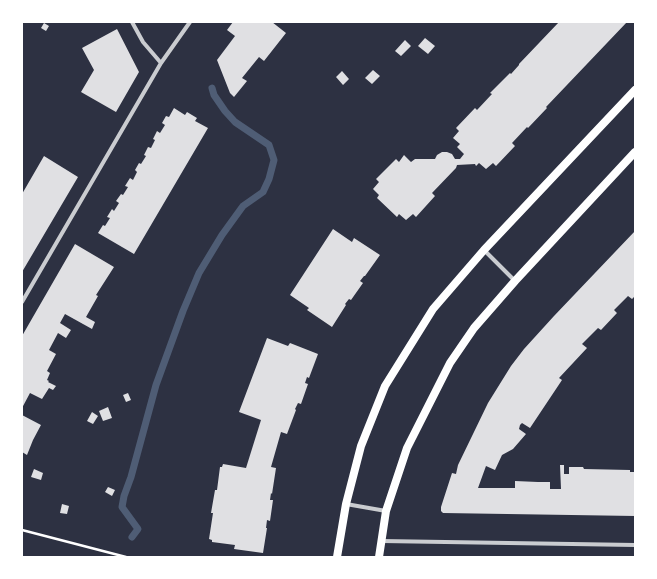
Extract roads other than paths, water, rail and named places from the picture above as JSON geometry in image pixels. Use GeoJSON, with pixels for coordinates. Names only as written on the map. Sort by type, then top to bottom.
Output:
{"type":"FeatureCollection","features":[{"type":"Feature","properties":{"kind":"main road"},"geometry":{"type":"LineString","coordinates":[[337,557],[346,504],[361,446],[385,386],[433,309],[484,250],[635,90]]}},
{"type":"Feature","properties":{"kind":"main road"},"geometry":{"type":"LineString","coordinates":[[379,557],[386,512],[407,448],[450,363],[474,328],[515,281],[635,152]]}},
{"type":"Feature","properties":{"kind":"street"},"geometry":{"type":"LineString","coordinates":[[132,22],[143,42],[161,63]]}},
{"type":"Feature","properties":{"kind":"street"},"geometry":{"type":"LineString","coordinates":[[22,302],[161,63],[190,22]]}},
{"type":"Feature","properties":{"kind":"street"},"geometry":{"type":"LineString","coordinates":[[484,250],[515,281]]}},
{"type":"Feature","properties":{"kind":"street"},"geometry":{"type":"LineString","coordinates":[[346,504],[386,512]]}},
{"type":"Feature","properties":{"kind":"street"},"geometry":{"type":"LineString","coordinates":[[382,541],[635,545]]}},
{"type":"Feature","properties":{"kind":"waterway"},"geometry":{"type":"LineString","coordinates":[[132,537],[138,529],[122,507],[124,496],[131,477],[156,385],[183,311],[199,273],[222,235],[243,206],[263,192],[269,179],[274,160],[269,145],[235,122],[214,95],[212,88]]}}]}
